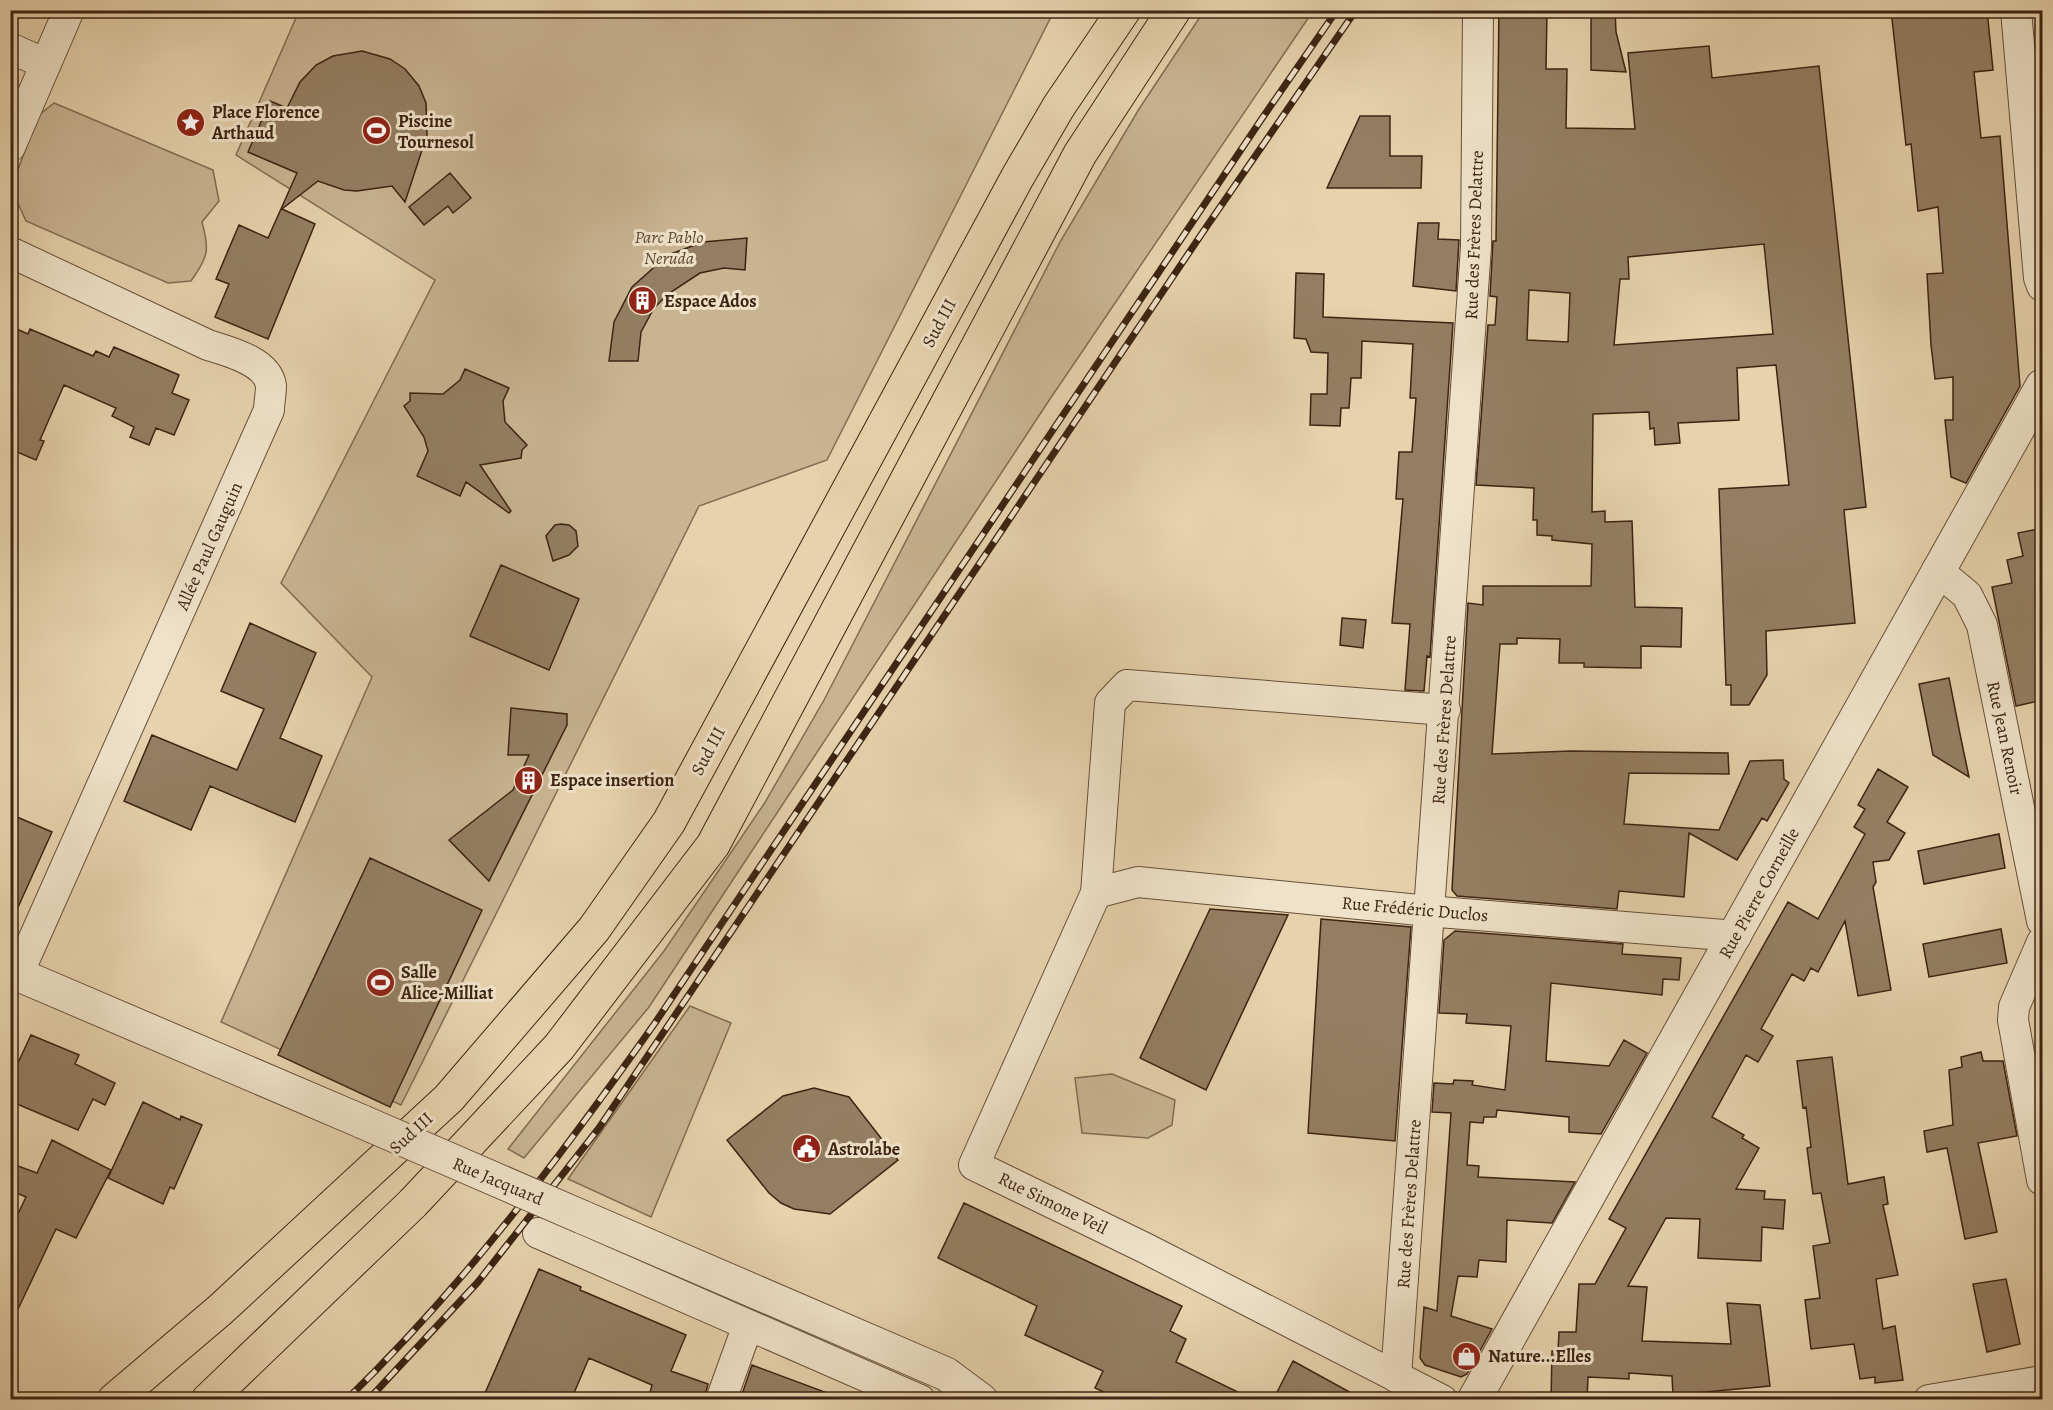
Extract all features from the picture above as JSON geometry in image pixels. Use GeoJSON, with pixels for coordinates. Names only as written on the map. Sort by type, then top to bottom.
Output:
{"type":"FeatureCollection","features":[{"type":"Feature","properties":{"kind":"highway"},"geometry":{"type":"LineString","coordinates":[[979,251],[1008,173],[1046,97],[1097,10]]}},
{"type":"Feature","properties":{"kind":"highway","name":"Sud III"},"geometry":{"type":"LineString","coordinates":[[114,1400],[220,1310],[449,1098],[594,929],[669,822],[1059,106],[1124,10]]}},
{"type":"Feature","properties":{"kind":"highway"},"geometry":{"type":"LineString","coordinates":[[208,1400],[413,1203],[559,1047],[713,845],[1080,154],[1174,10]]}},
{"type":"Feature","properties":{"kind":"street"},"geometry":{"type":"LineString","coordinates":[[10,147],[69,10]]}},
{"type":"Feature","properties":{"kind":"street","name":"Rue des Frères Delattre"},"geometry":{"type":"LineString","coordinates":[[1396,1377],[1431,911],[1476,247],[1478,10]]}},
{"type":"Feature","properties":{"kind":"street"},"geometry":{"type":"LineString","coordinates":[[2016,10],[2039,278],[2043,286]]}},
{"type":"Feature","properties":{"kind":"street"},"geometry":{"type":"LineString","coordinates":[[10,48],[46,64]]}},
{"type":"Feature","properties":{"kind":"street","name":"Allée Paul Gauguin"},"geometry":{"type":"LineString","coordinates":[[10,252],[208,345],[243,357],[262,370],[271,384],[269,410],[14,973]]}},
{"type":"Feature","properties":{"kind":"street","name":"Rue Pierre Corneille"},"geometry":{"type":"LineString","coordinates":[[1474,1400],[1736,936],[1937,570],[2043,386]]}},
{"type":"Feature","properties":{"kind":"street","name":"Rue Jean Renoir"},"geometry":{"type":"LineString","coordinates":[[1937,570],[1966,596],[1982,625],[2043,921]]}},
{"type":"Feature","properties":{"kind":"street"},"geometry":{"type":"LineString","coordinates":[[1096,893],[1110,703],[1127,686],[1445,710]]}},
{"type":"Feature","properties":{"kind":"street","name":"Rue Frédéric Duclos"},"geometry":{"type":"LineString","coordinates":[[1096,893],[1138,882],[1431,911],[1736,936]]}},
{"type":"Feature","properties":{"kind":"street","name":"Rue Simone Veil"},"geometry":{"type":"LineString","coordinates":[[1096,893],[974,1165],[1145,1248],[1396,1377]]}},
{"type":"Feature","properties":{"kind":"street"},"geometry":{"type":"LineString","coordinates":[[2043,942],[2014,1007],[2013,1020],[2043,1180]]}},
{"type":"Feature","properties":{"kind":"street","name":"Rue Jacquard"},"geometry":{"type":"LineString","coordinates":[[14,973],[946,1374],[981,1400]]}},
{"type":"Feature","properties":{"kind":"street"},"geometry":{"type":"LineString","coordinates":[[538,1233],[920,1400]]}},
{"type":"Feature","properties":{"kind":"street"},"geometry":{"type":"LineString","coordinates":[[721,1400],[748,1325]]}},
{"type":"Feature","properties":{"kind":"street"},"geometry":{"type":"LineString","coordinates":[[1396,1377],[1442,1400]]}},
{"type":"Feature","properties":{"kind":"street"},"geometry":{"type":"LineString","coordinates":[[1929,1400],[2043,1381]]}},
{"type":"Feature","properties":{"kind":"green space","name":"Parc Pablo Neruda"},"geometry":{"type":"Polygon","coordinates":[[[299,11],[1054,11],[827,460],[699,506],[401,1105],[221,1022],[372,677],[281,583],[435,280],[236,155],[299,11]]]}},
{"type":"Feature","properties":{"kind":"green space"},"geometry":{"type":"Polygon","coordinates":[[[1204,11],[1313,11],[1050,399],[649,1007],[524,1158],[508,1149],[664,951],[764,804],[824,700],[1060,242],[1139,109],[1204,11]]]}},
{"type":"Feature","properties":{"kind":"green space"},"geometry":{"type":"Polygon","coordinates":[[[54,103],[213,170],[219,201],[202,222],[206,253],[191,281],[168,283],[26,221],[11,188],[38,116],[54,103]]]}},
{"type":"Feature","properties":{"kind":"green space"},"geometry":{"type":"Polygon","coordinates":[[[690,1006],[731,1023],[651,1217],[568,1179],[690,1006]]]}},
{"type":"Feature","properties":{"kind":"green space"},"geometry":{"type":"Polygon","coordinates":[[[1112,1074],[1175,1100],[1172,1125],[1148,1138],[1082,1133],[1075,1078],[1112,1074]]]}},
{"type":"Feature","properties":{"kind":"building"},"geometry":{"type":"Polygon","coordinates":[[[1499,10],[1547,10],[1546,69],[1567,69],[1566,128],[1635,129],[1628,53],[1709,46],[1712,78],[1819,66],[1866,507],[1844,510],[1855,623],[1766,631],[1767,675],[1749,705],[1731,705],[1731,685],[1726,685],[1719,489],[1789,485],[1776,365],[1737,368],[1739,420],[1678,423],[1680,443],[1655,445],[1654,428],[1650,429],[1649,412],[1593,414],[1592,512],[1605,511],[1605,522],[1632,521],[1635,607],[1682,608],[1681,647],[1641,646],[1641,668],[1584,667],[1584,663],[1559,663],[1560,639],[1517,638],[1517,644],[1500,644],[1492,754],[1571,751],[1728,753],[1729,774],[1629,773],[1624,824],[1719,830],[1750,761],[1783,760],[1784,779],[1789,783],[1767,821],[1762,818],[1737,860],[1689,833],[1684,897],[1619,891],[1617,909],[1457,896],[1452,890],[1468,603],[1483,605],[1483,586],[1591,586],[1592,544],[1552,540],[1552,536],[1537,535],[1537,520],[1533,520],[1534,488],[1476,485],[1488,325],[1495,325],[1497,297],[1490,296],[1493,241],[1496,241],[1499,10]],[[1764,244],[1628,257],[1629,279],[1620,279],[1614,345],[1773,334],[1764,244]],[[1529,290],[1527,340],[1568,342],[1570,293],[1529,290]]]}},
{"type":"Feature","properties":{"kind":"building"},"geometry":{"type":"Polygon","coordinates":[[[1591,10],[1615,10],[1616,32],[1626,72],[1591,70],[1591,10]]]}},
{"type":"Feature","properties":{"kind":"building"},"geometry":{"type":"Polygon","coordinates":[[[1891,10],[1987,10],[1993,70],[1974,72],[1981,138],[2000,136],[2020,386],[1966,483],[1951,477],[1945,420],[1953,420],[1953,377],[1935,379],[1931,345],[1927,274],[1943,273],[1938,207],[1918,211],[1911,144],[1906,145],[1891,10]]]}},
{"type":"Feature","properties":{"kind":"building"},"geometry":{"type":"Polygon","coordinates":[[[362,51],[390,59],[405,69],[419,86],[426,103],[427,135],[405,202],[392,186],[357,191],[344,190],[318,181],[282,209],[315,224],[268,339],[215,317],[229,284],[216,279],[239,225],[268,238],[297,173],[248,152],[270,101],[287,108],[300,82],[316,65],[333,56],[362,51]]]}},
{"type":"Feature","properties":{"kind":"building"},"geometry":{"type":"Polygon","coordinates":[[[1360,116],[1390,116],[1390,156],[1422,156],[1421,188],[1327,188],[1360,116]]]}},
{"type":"Feature","properties":{"kind":"building"},"geometry":{"type":"Polygon","coordinates":[[[450,173],[471,198],[453,213],[448,206],[424,225],[409,207],[450,173]]]}},
{"type":"Feature","properties":{"kind":"building"},"geometry":{"type":"Polygon","coordinates":[[[1418,223],[1439,223],[1438,239],[1459,240],[1456,291],[1413,286],[1418,223]]]}},
{"type":"Feature","properties":{"kind":"building","name":"Espace Ados"},"geometry":{"type":"Polygon","coordinates":[[[747,238],[745,270],[724,268],[700,273],[668,294],[654,308],[641,332],[638,361],[609,361],[614,322],[632,287],[668,255],[703,242],[747,238]]]}},
{"type":"Feature","properties":{"kind":"building"},"geometry":{"type":"Polygon","coordinates":[[[1296,273],[1324,274],[1323,317],[1453,323],[1430,657],[1427,656],[1424,691],[1405,690],[1410,624],[1392,623],[1403,499],[1396,499],[1399,452],[1412,452],[1416,398],[1410,398],[1413,344],[1362,341],[1361,378],[1351,378],[1349,408],[1341,408],[1340,426],[1310,425],[1311,394],[1327,394],[1328,353],[1311,352],[1306,339],[1294,338],[1296,273]]]}},
{"type":"Feature","properties":{"kind":"building"},"geometry":{"type":"Polygon","coordinates":[[[10,326],[28,334],[30,329],[93,356],[96,351],[109,357],[114,347],[179,375],[172,393],[189,400],[174,435],[156,428],[149,445],[130,437],[134,427],[112,416],[116,408],[64,385],[40,440],[44,441],[36,460],[10,449],[10,326]]]}},
{"type":"Feature","properties":{"kind":"building"},"geometry":{"type":"Polygon","coordinates":[[[465,369],[509,388],[503,401],[505,422],[527,445],[522,450],[521,458],[480,465],[511,511],[509,513],[466,482],[460,496],[417,476],[428,451],[424,437],[404,406],[410,401],[410,393],[443,394],[460,380],[465,369]]]}},
{"type":"Feature","properties":{"kind":"building"},"geometry":{"type":"Polygon","coordinates":[[[555,525],[569,525],[576,531],[578,546],[569,555],[553,561],[546,536],[555,525]]]}},
{"type":"Feature","properties":{"kind":"building"},"geometry":{"type":"Polygon","coordinates":[[[2043,528],[2043,700],[2016,706],[1992,587],[2012,583],[2007,560],[2023,556],[2018,533],[2043,528]]]}},
{"type":"Feature","properties":{"kind":"building"},"geometry":{"type":"Polygon","coordinates":[[[501,565],[579,599],[549,670],[470,636],[501,565]]]}},
{"type":"Feature","properties":{"kind":"building"},"geometry":{"type":"Polygon","coordinates":[[[1342,618],[1366,620],[1363,648],[1340,645],[1342,618]]]}},
{"type":"Feature","properties":{"kind":"building"},"geometry":{"type":"Polygon","coordinates":[[[250,623],[316,653],[280,738],[322,756],[295,822],[210,786],[191,830],[124,801],[152,735],[237,770],[264,709],[221,691],[250,623]]]}},
{"type":"Feature","properties":{"kind":"building"},"geometry":{"type":"Polygon","coordinates":[[[1949,678],[1969,777],[1933,755],[1919,684],[1949,678]]]}},
{"type":"Feature","properties":{"kind":"building","name":"Espace insertion"},"geometry":{"type":"Polygon","coordinates":[[[511,708],[567,714],[567,725],[489,881],[449,840],[513,790],[529,755],[508,755],[511,708]]]}},
{"type":"Feature","properties":{"kind":"building"},"geometry":{"type":"Polygon","coordinates":[[[1878,769],[1908,787],[1887,822],[1905,833],[1889,860],[1873,862],[1876,882],[1873,887],[1891,990],[1858,996],[1845,921],[1818,972],[1811,968],[1804,981],[1792,974],[1761,1029],[1773,1036],[1758,1062],[1746,1055],[1712,1117],[1744,1135],[1742,1138],[1759,1148],[1736,1189],[1765,1191],[1764,1199],[1785,1200],[1783,1229],[1762,1227],[1761,1261],[1698,1258],[1700,1219],[1666,1218],[1628,1286],[1647,1287],[1642,1341],[1731,1344],[1727,1303],[1760,1305],[1770,1386],[1673,1395],[1672,1376],[1629,1373],[1629,1379],[1588,1377],[1587,1400],[1551,1400],[1552,1351],[1558,1351],[1559,1332],[1576,1332],[1579,1284],[1595,1284],[1626,1228],[1609,1219],[1788,902],[1818,919],[1865,834],[1854,827],[1865,809],[1858,805],[1878,769]]]}},
{"type":"Feature","properties":{"kind":"building"},"geometry":{"type":"Polygon","coordinates":[[[10,814],[52,832],[10,925],[10,814]]]}},
{"type":"Feature","properties":{"kind":"building"},"geometry":{"type":"Polygon","coordinates":[[[1999,834],[2005,868],[1924,884],[1918,851],[1999,834]]]}},
{"type":"Feature","properties":{"kind":"building","name":"Salle Alice-Milliat"},"geometry":{"type":"Polygon","coordinates":[[[370,858],[482,910],[390,1107],[278,1055],[370,858]]]}},
{"type":"Feature","properties":{"kind":"building"},"geometry":{"type":"Polygon","coordinates":[[[1210,909],[1288,915],[1206,1090],[1140,1058],[1210,909]]]}},
{"type":"Feature","properties":{"kind":"building"},"geometry":{"type":"Polygon","coordinates":[[[1321,919],[1411,927],[1395,1141],[1308,1133],[1321,919]]]}},
{"type":"Feature","properties":{"kind":"building"},"geometry":{"type":"Polygon","coordinates":[[[2001,929],[2007,963],[1929,977],[1923,944],[2001,929]]]}},
{"type":"Feature","properties":{"kind":"building"},"geometry":{"type":"Polygon","coordinates":[[[1455,931],[1623,944],[1622,954],[1681,958],[1679,980],[1663,979],[1662,995],[1551,983],[1546,1061],[1609,1066],[1624,1040],[1647,1053],[1601,1134],[1569,1132],[1569,1117],[1497,1110],[1496,1117],[1484,1117],[1483,1123],[1470,1122],[1467,1165],[1479,1166],[1478,1177],[1575,1182],[1552,1223],[1507,1220],[1506,1262],[1479,1260],[1477,1277],[1458,1276],[1451,1316],[1492,1329],[1467,1374],[1461,1377],[1425,1365],[1420,1358],[1424,1307],[1437,1311],[1451,1113],[1432,1112],[1434,1083],[1453,1084],[1454,1080],[1473,1081],[1472,1085],[1505,1090],[1511,1026],[1466,1023],[1467,1014],[1439,1013],[1444,940],[1455,931]]]}},
{"type":"Feature","properties":{"kind":"building"},"geometry":{"type":"Polygon","coordinates":[[[31,1035],[79,1055],[75,1064],[115,1083],[105,1105],[93,1099],[78,1130],[10,1101],[10,1080],[31,1035]]]}},
{"type":"Feature","properties":{"kind":"building"},"geometry":{"type":"Polygon","coordinates":[[[1981,1052],[1983,1061],[2003,1061],[2017,1136],[1978,1143],[1997,1232],[1965,1239],[1947,1148],[1927,1152],[1924,1131],[1953,1125],[1949,1070],[1962,1067],[1961,1057],[1981,1052]]]}},
{"type":"Feature","properties":{"kind":"building"},"geometry":{"type":"Polygon","coordinates":[[[1832,1057],[1848,1184],[1884,1177],[1888,1204],[1883,1205],[1898,1275],[1876,1279],[1883,1329],[1895,1326],[1903,1380],[1875,1383],[1875,1377],[1860,1379],[1854,1344],[1811,1349],[1805,1300],[1820,1298],[1813,1246],[1830,1243],[1821,1193],[1813,1194],[1807,1148],[1811,1147],[1797,1061],[1832,1057]]]}},
{"type":"Feature","properties":{"kind":"building","name":"Astrolabe"},"geometry":{"type":"Polygon","coordinates":[[[814,1088],[849,1097],[898,1160],[830,1214],[794,1209],[781,1203],[769,1193],[727,1140],[783,1096],[814,1088]]]}},
{"type":"Feature","properties":{"kind":"building"},"geometry":{"type":"Polygon","coordinates":[[[143,1102],[180,1120],[181,1116],[202,1125],[174,1189],[170,1187],[163,1204],[108,1178],[143,1102]]]}},
{"type":"Feature","properties":{"kind":"building"},"geometry":{"type":"Polygon","coordinates":[[[52,1140],[111,1170],[76,1238],[56,1229],[10,1326],[10,1231],[26,1197],[10,1190],[10,1163],[37,1173],[52,1140]]]}},
{"type":"Feature","properties":{"kind":"building"},"geometry":{"type":"Polygon","coordinates":[[[964,1203],[1182,1306],[1170,1331],[1186,1339],[1176,1362],[1254,1400],[1120,1400],[1095,1388],[1103,1371],[1025,1335],[1037,1306],[938,1258],[964,1203]]]}},
{"type":"Feature","properties":{"kind":"building"},"geometry":{"type":"Polygon","coordinates":[[[539,1269],[581,1287],[580,1290],[686,1335],[671,1371],[708,1384],[704,1400],[648,1400],[652,1385],[589,1358],[571,1400],[482,1400],[539,1269]]]}},
{"type":"Feature","properties":{"kind":"building"},"geometry":{"type":"Polygon","coordinates":[[[2006,1279],[2020,1344],[1987,1352],[1973,1284],[2006,1279]]]}},
{"type":"Feature","properties":{"kind":"building"},"geometry":{"type":"Polygon","coordinates":[[[1293,1361],[1364,1400],[1273,1400],[1293,1361]]]}},
{"type":"Feature","properties":{"kind":"building"},"geometry":{"type":"Polygon","coordinates":[[[752,1365],[838,1397],[838,1400],[740,1400],[752,1365]]]}},
{"type":"Feature","properties":{"kind":"railway"},"geometry":{"type":"LineString","coordinates":[[346,1400],[431,1312],[471,1266],[510,1219],[620,1073],[1337,10]]}},
{"type":"Feature","properties":{"kind":"railway"},"geometry":{"type":"LineString","coordinates":[[368,1400],[478,1282],[599,1128],[1207,226],[1356,10]]}},
{"type":"Feature","properties":{"kind":"place","name":"Place Florence Arthaud"},"geometry":{"type":"Point","coordinates":[191,122]}},
{"type":"Feature","properties":{"kind":"place","name":"Piscine Tournesol"},"geometry":{"type":"Point","coordinates":[377,131]}},
{"type":"Feature","properties":{"kind":"place","name":"Espace Ados"},"geometry":{"type":"Point","coordinates":[643,301]}},
{"type":"Feature","properties":{"kind":"place","name":"Espace insertion"},"geometry":{"type":"Point","coordinates":[529,780]}},
{"type":"Feature","properties":{"kind":"place","name":"Salle Alice-Milliat"},"geometry":{"type":"Point","coordinates":[380,982]}},
{"type":"Feature","properties":{"kind":"place","name":"Astrolabe"},"geometry":{"type":"Point","coordinates":[807,1149]}},
{"type":"Feature","properties":{"kind":"place","name":"Nature...Elles"},"geometry":{"type":"Point","coordinates":[1467,1356]}}]}
